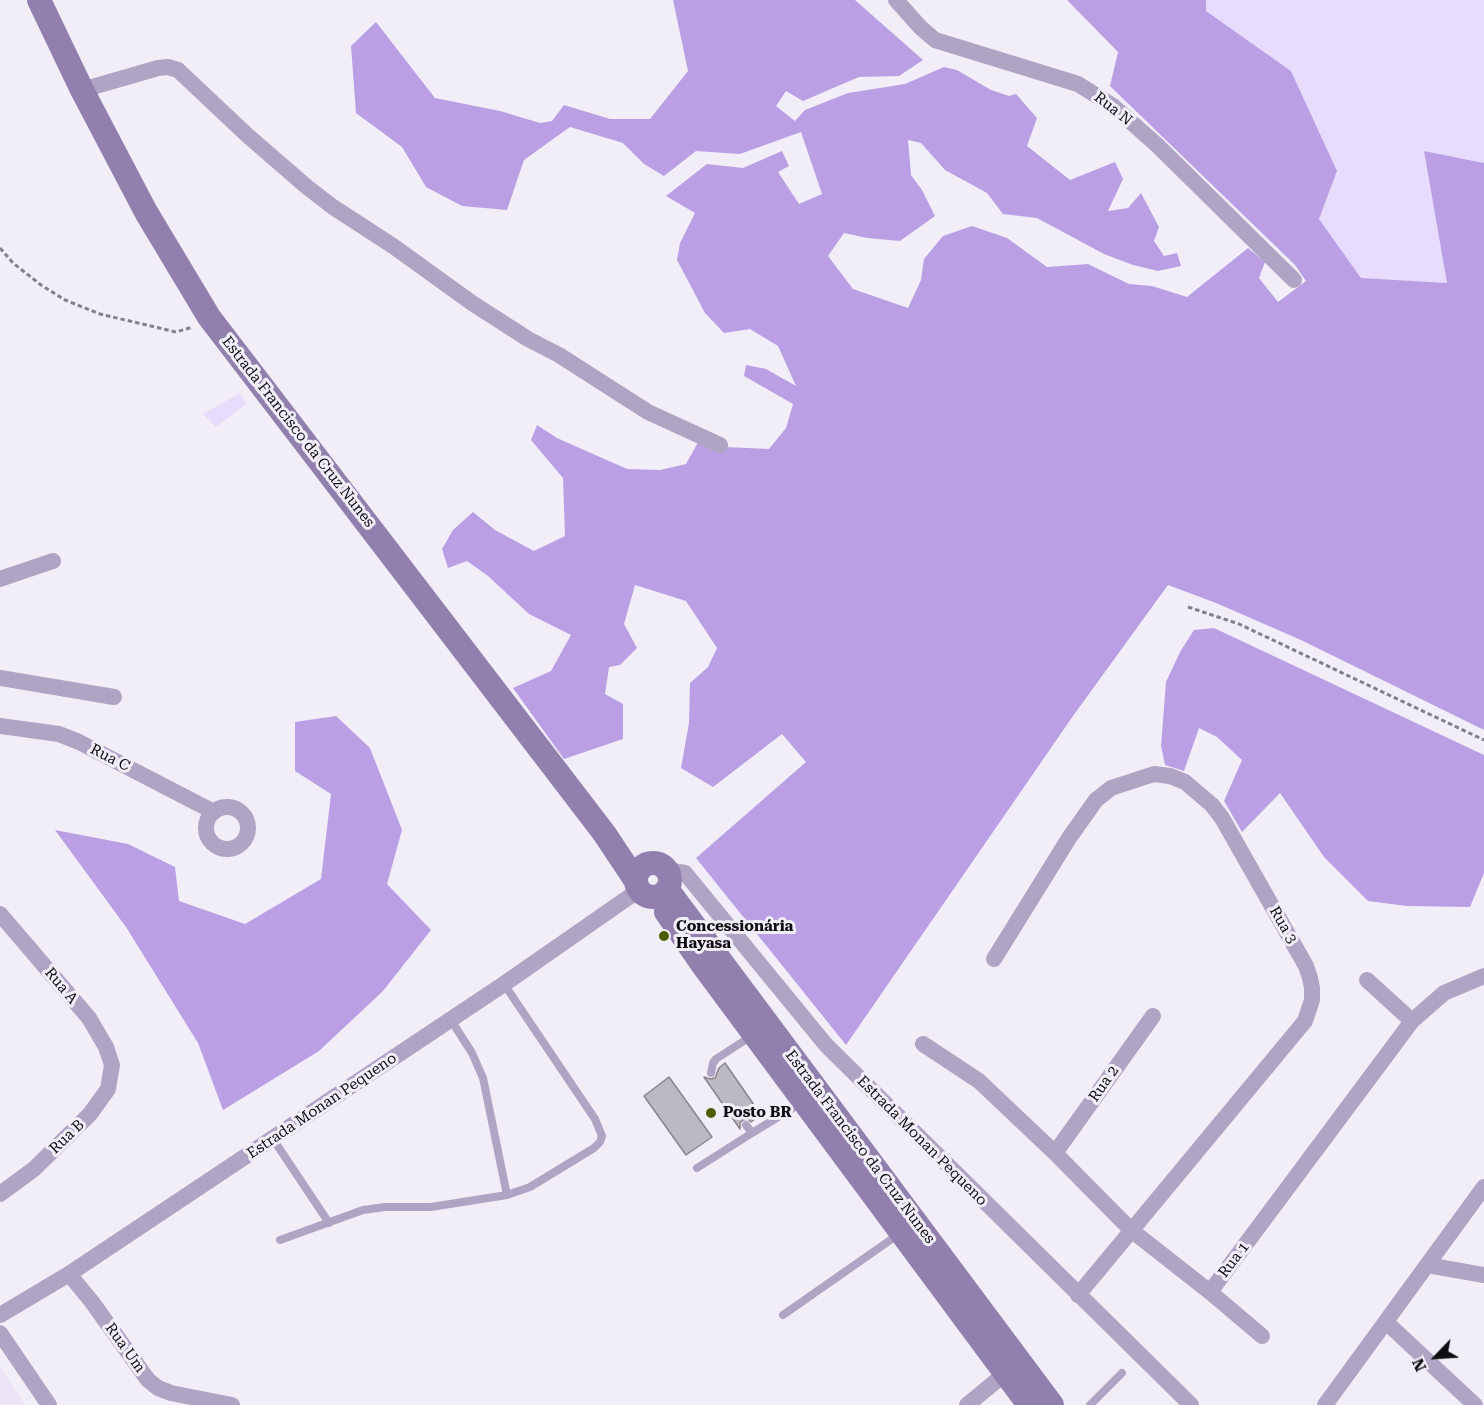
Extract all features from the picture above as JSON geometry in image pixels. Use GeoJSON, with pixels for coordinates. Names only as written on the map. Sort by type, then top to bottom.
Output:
{"type":"FeatureCollection","features":[{"type":"Feature","properties":{"kind":"main road","name":"Estrada Francisco da Cruz Nunes"},"geometry":{"type":"LineString","coordinates":[[39,0],[82,90],[146,212],[209,317],[604,833],[652,882],[1013,1367],[1052,1405]]}},
{"type":"Feature","properties":{"kind":"main road","name":"Estrada Francisco da Cruz Nunes"},"geometry":{"type":"LineString","coordinates":[[1013,1367],[1029,1405]]}},
{"type":"Feature","properties":{"kind":"street","name":"Rua N"},"geometry":{"type":"LineString","coordinates":[[896,0],[935,40],[1078,84],[1113,106],[1157,145],[1294,280]]}},
{"type":"Feature","properties":{"kind":"street"},"geometry":{"type":"LineString","coordinates":[[82,90],[158,68],[168,67],[178,70],[247,135],[333,207],[528,339],[559,355],[648,412],[720,445]]}},
{"type":"Feature","properties":{"kind":"street"},"geometry":{"type":"LineString","coordinates":[[0,579],[53,561]]}},
{"type":"Feature","properties":{"kind":"street"},"geometry":{"type":"LineString","coordinates":[[0,678],[114,697]]}},
{"type":"Feature","properties":{"kind":"street","name":"Rua C"},"geometry":{"type":"LineString","coordinates":[[0,726],[59,734],[79,742],[214,812]]}},
{"type":"Feature","properties":{"kind":"street","name":"Rua 3"},"geometry":{"type":"LineString","coordinates":[[994,959],[1069,838],[1096,800],[1111,788],[1154,774],[1170,776],[1185,782],[1212,805],[1222,818],[1306,966],[1312,988],[1310,1010],[1305,1021],[1077,1295]]}},
{"type":"Feature","properties":{"kind":"street","name":"Estrada Monan Pequeno"},"geometry":{"type":"LineString","coordinates":[[0,1315],[69,1274],[451,1020],[652,882],[685,873],[820,1038],[1077,1295],[1191,1405]]}},
{"type":"Feature","properties":{"kind":"street","name":"Rua A"},"geometry":{"type":"LineString","coordinates":[[0,914],[89,1018],[106,1047],[112,1065]]}},
{"type":"Feature","properties":{"kind":"street","name":"Rua 1"},"geometry":{"type":"LineString","coordinates":[[923,1044],[979,1081],[1131,1230],[1209,1292],[1412,1021],[1444,993],[1484,976]]}},
{"type":"Feature","properties":{"kind":"street"},"geometry":{"type":"LineString","coordinates":[[1367,980],[1412,1021]]}},
{"type":"Feature","properties":{"kind":"street","name":"Rua 2"},"geometry":{"type":"LineString","coordinates":[[1055,1153],[1153,1016]]}},
{"type":"Feature","properties":{"kind":"street","name":"Rua B"},"geometry":{"type":"LineString","coordinates":[[0,1194],[34,1169],[90,1114],[108,1089],[112,1065]]}},
{"type":"Feature","properties":{"kind":"street"},"geometry":{"type":"LineString","coordinates":[[1325,1405],[1484,1187]]}},
{"type":"Feature","properties":{"kind":"street"},"geometry":{"type":"LineString","coordinates":[[1427,1265],[1484,1275]]}},
{"type":"Feature","properties":{"kind":"street","name":"Rua Um"},"geometry":{"type":"LineString","coordinates":[[69,1274],[148,1380],[158,1388],[171,1393],[232,1405]]}},
{"type":"Feature","properties":{"kind":"street"},"geometry":{"type":"LineString","coordinates":[[1209,1292],[1262,1336]]}},
{"type":"Feature","properties":{"kind":"street"},"geometry":{"type":"LineString","coordinates":[[1386,1322],[1475,1405]]}},
{"type":"Feature","properties":{"kind":"street"},"geometry":{"type":"LineString","coordinates":[[0,1333],[49,1405]]}},
{"type":"Feature","properties":{"kind":"street"},"geometry":{"type":"LineString","coordinates":[[967,1405],[1013,1367]]}},
{"type":"Feature","properties":{"kind":"lane"},"geometry":{"type":"LineString","coordinates":[[280,1240],[363,1210],[385,1206],[431,1207],[507,1196],[530,1187],[594,1148],[600,1142],[602,1136],[595,1119],[504,984]]}},
{"type":"Feature","properties":{"kind":"lane"},"geometry":{"type":"LineString","coordinates":[[451,1020],[472,1053],[483,1078],[507,1196]]}},
{"type":"Feature","properties":{"kind":"lane"},"geometry":{"type":"LineString","coordinates":[[711,1073],[712,1063],[716,1059],[762,1030]]}},
{"type":"Feature","properties":{"kind":"lane"},"geometry":{"type":"LineString","coordinates":[[698,1167],[749,1129],[812,1096]]}},
{"type":"Feature","properties":{"kind":"lane"},"geometry":{"type":"LineString","coordinates":[[273,1138],[329,1222]]}},
{"type":"Feature","properties":{"kind":"lane"},"geometry":{"type":"LineString","coordinates":[[783,1315],[909,1227]]}},
{"type":"Feature","properties":{"kind":"lane"},"geometry":{"type":"LineString","coordinates":[[1090,1405],[1122,1373]]}},
{"type":"Feature","properties":{"kind":"path"},"geometry":{"type":"LineString","coordinates":[[0,248],[13,263],[64,300],[100,314],[150,327],[176,332],[189,330]]}},
{"type":"Feature","properties":{"kind":"path"},"geometry":{"type":"LineString","coordinates":[[1188,608],[1239,624],[1484,740]]}},
{"type":"Feature","properties":{"kind":"shaded area"},"geometry":{"type":"Polygon","coordinates":[[[673,0],[855,0],[923,60],[899,76],[859,77],[803,101],[786,91],[776,106],[795,121],[805,110],[848,93],[905,84],[944,67],[957,70],[991,90],[1009,96],[1016,94],[1037,118],[1027,146],[1070,180],[1115,162],[1123,179],[1108,211],[1128,208],[1141,193],[1159,227],[1154,241],[1164,256],[1177,253],[1181,266],[1158,271],[1133,265],[1104,254],[1037,218],[1003,214],[987,193],[945,170],[921,143],[908,140],[911,175],[922,190],[935,216],[900,241],[844,233],[828,256],[853,289],[908,308],[921,280],[924,259],[943,236],[972,226],[1007,238],[1047,267],[1088,264],[1129,284],[1152,286],[1187,297],[1248,248],[1265,262],[1259,278],[1278,302],[1306,281],[1295,265],[1110,86],[1118,52],[1067,0],[1206,0],[1206,11],[1291,71],[1337,171],[1319,219],[1361,278],[1447,283],[1424,151],[1484,163],[1484,730],[1301,640],[1168,585],[1073,716],[846,1045],[696,858],[806,762],[782,734],[713,787],[681,768],[689,723],[690,683],[708,667],[717,648],[686,601],[635,585],[624,624],[637,648],[620,665],[609,667],[605,694],[623,704],[623,739],[564,759],[513,688],[551,671],[571,635],[529,614],[488,576],[467,561],[448,568],[442,549],[453,530],[473,512],[495,530],[534,551],[565,536],[563,478],[531,440],[537,425],[557,438],[627,469],[660,470],[686,464],[705,430],[725,447],[769,449],[786,428],[793,404],[744,376],[746,365],[766,369],[796,386],[778,346],[750,329],[724,333],[705,313],[677,260],[680,243],[695,213],[666,196],[707,164],[743,168],[782,151],[789,166],[778,172],[799,204],[822,194],[801,132],[740,154],[696,151],[664,176],[644,164],[623,143],[570,127],[524,160],[507,210],[462,206],[426,187],[402,147],[356,113],[351,46],[376,22],[435,98],[500,111],[540,123],[552,121],[564,105],[610,119],[650,119],[688,71],[673,0]]]}},
{"type":"Feature","properties":{"kind":"shaded area"},"geometry":{"type":"Polygon","coordinates":[[[1206,0],[1484,0],[1484,163],[1424,151],[1447,283],[1361,278],[1319,219],[1337,171],[1291,71],[1206,11],[1206,0]]]}},
{"type":"Feature","properties":{"kind":"shaded area"},"geometry":{"type":"Polygon","coordinates":[[[240,393],[246,404],[216,427],[203,414],[240,393]]]}},
{"type":"Feature","properties":{"kind":"shaded area"},"geometry":{"type":"Polygon","coordinates":[[[1214,628],[1484,755],[1484,873],[1470,907],[1407,906],[1368,901],[1324,857],[1280,793],[1242,832],[1224,801],[1242,760],[1217,737],[1199,728],[1184,771],[1165,765],[1161,746],[1166,682],[1180,652],[1194,630],[1214,628]]]}},
{"type":"Feature","properties":{"kind":"shaded area"},"geometry":{"type":"Polygon","coordinates":[[[336,716],[370,748],[402,830],[387,884],[431,930],[383,991],[319,1051],[223,1110],[198,1043],[126,927],[55,830],[128,844],[175,867],[179,901],[245,924],[321,879],[331,794],[295,771],[295,722],[336,716]]]}},
{"type":"Feature","properties":{"kind":"shaded area"},"geometry":{"type":"Polygon","coordinates":[[[0,1367],[25,1405],[0,1405],[0,1367]]]}},
{"type":"Feature","properties":{"kind":"building"},"geometry":{"type":"Polygon","coordinates":[[[725,1063],[761,1115],[751,1122],[748,1119],[743,1120],[740,1123],[740,1129],[704,1077],[715,1078],[719,1068],[725,1063]]]}},
{"type":"Feature","properties":{"kind":"building"},"geometry":{"type":"Polygon","coordinates":[[[669,1077],[712,1137],[686,1155],[644,1096],[669,1077]]]}},
{"type":"Feature","properties":{"kind":"place","name":"Concessionária Hayasa"},"geometry":{"type":"Point","coordinates":[664,936]}},
{"type":"Feature","properties":{"kind":"place","name":"Posto BR"},"geometry":{"type":"Point","coordinates":[711,1113]}}]}
